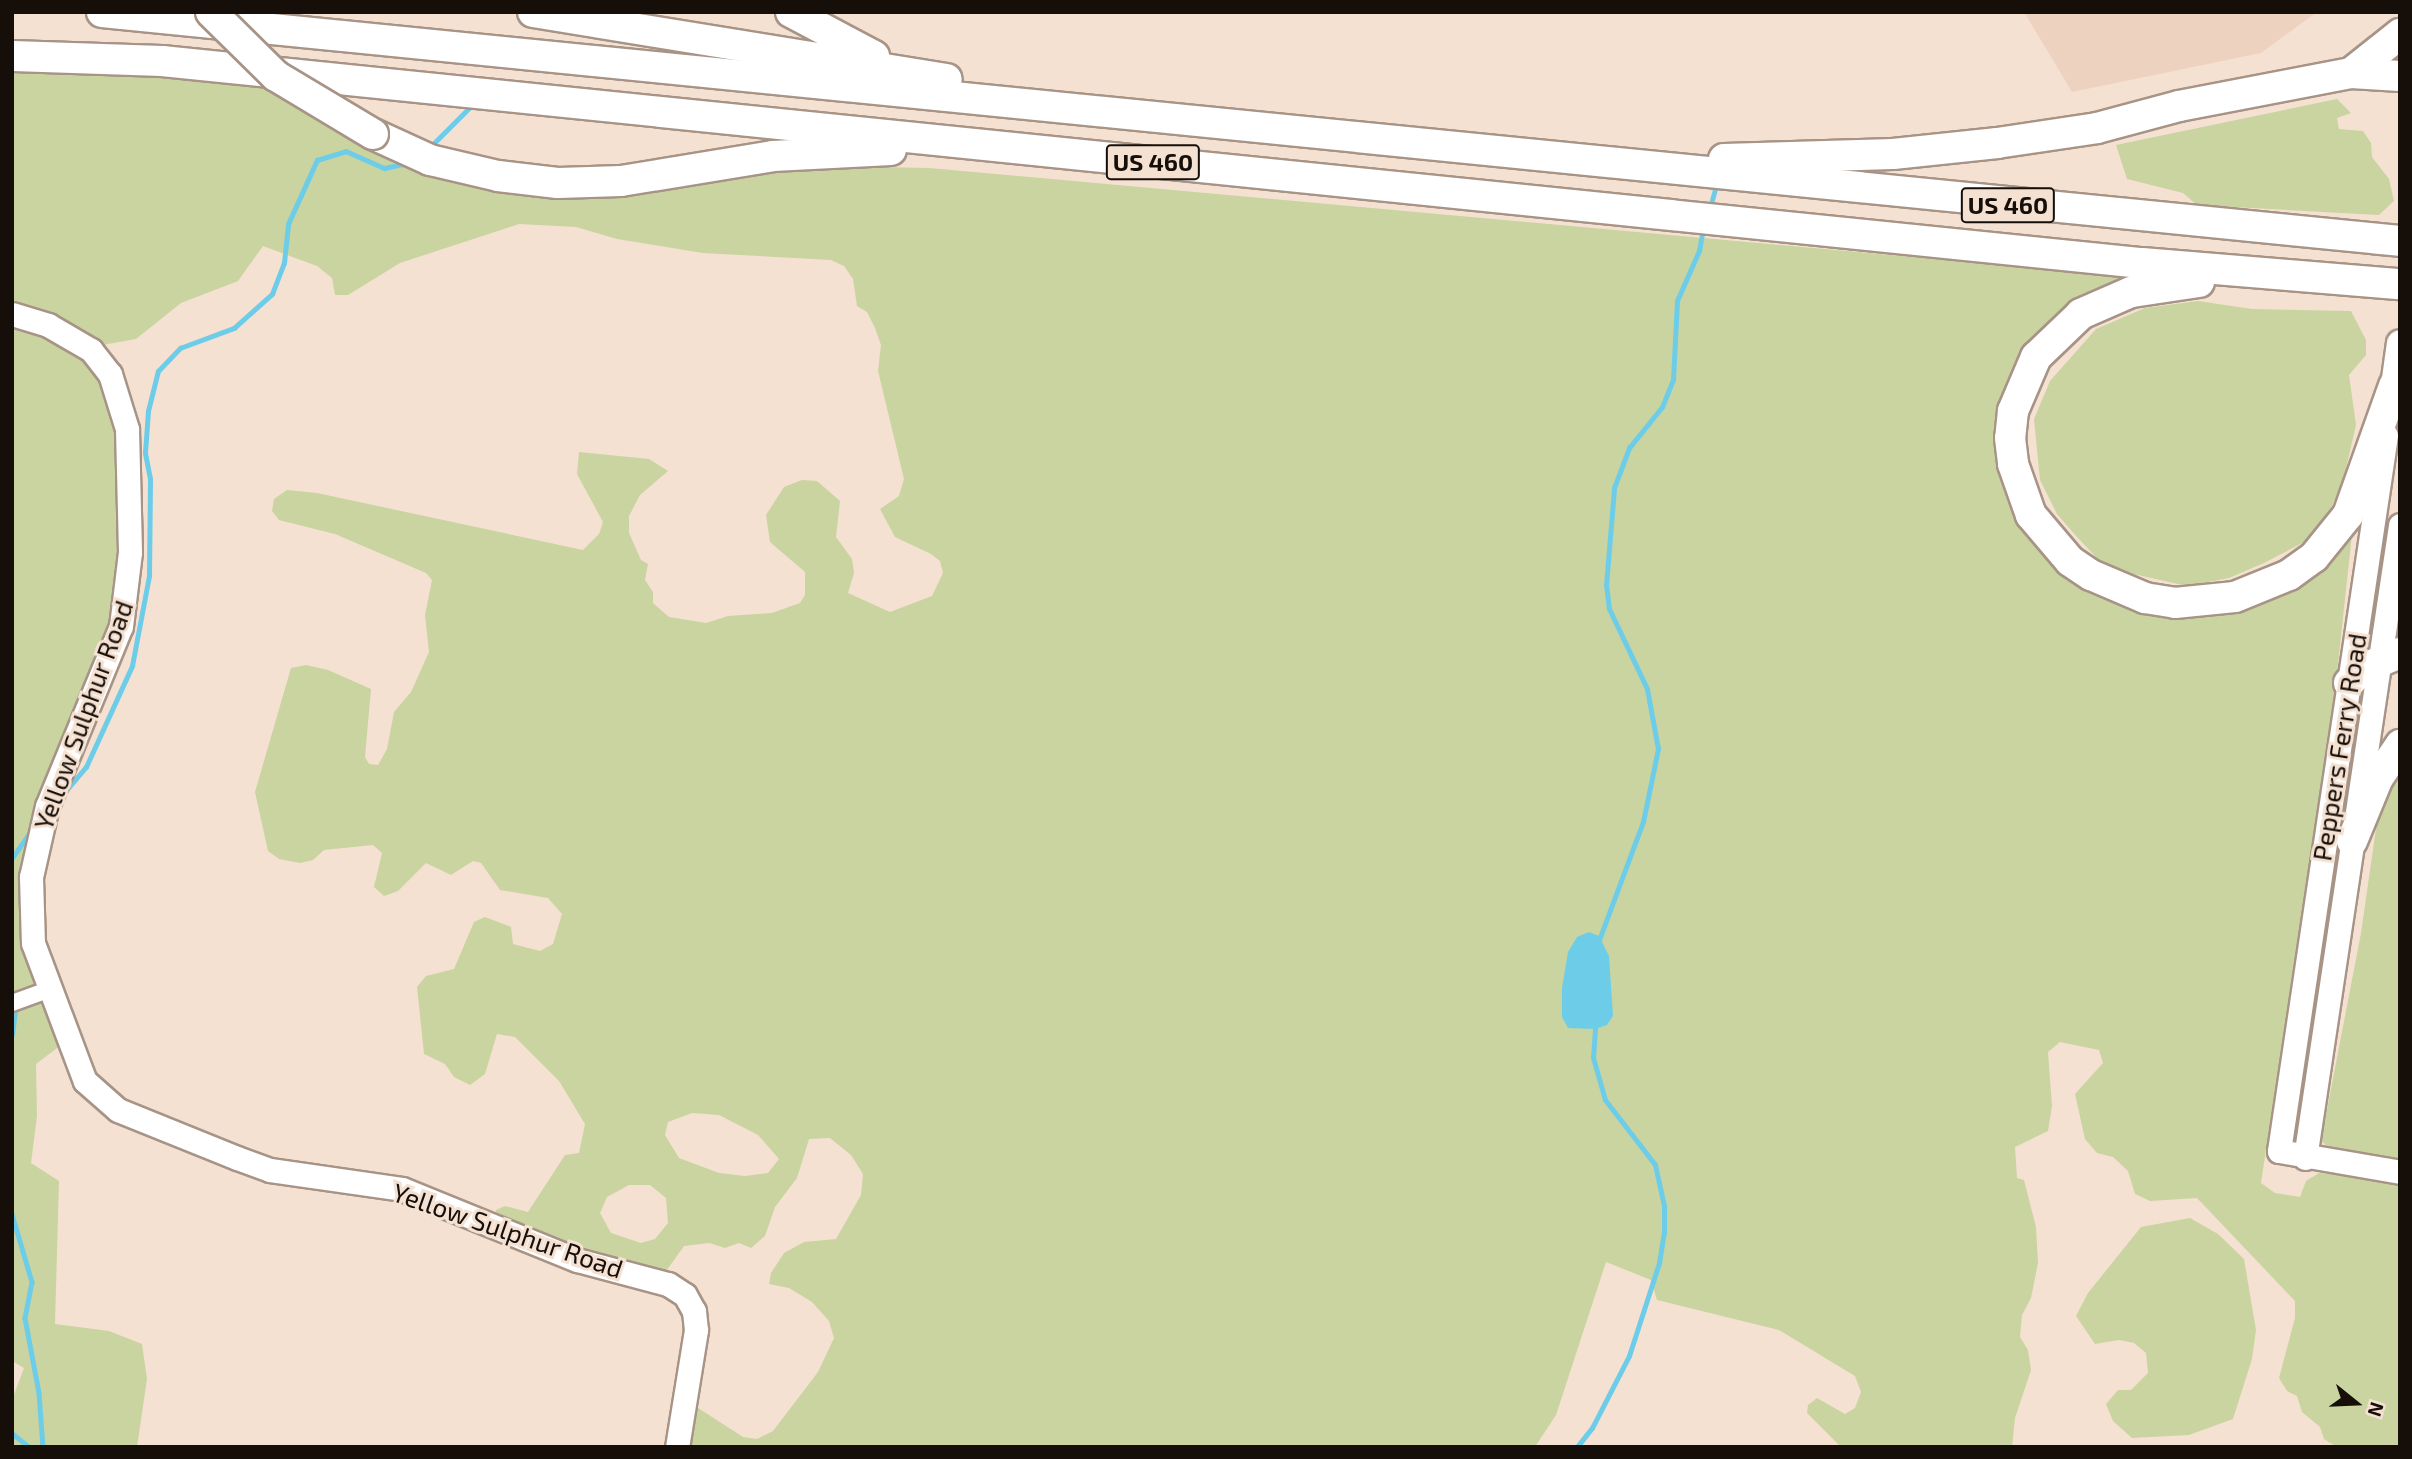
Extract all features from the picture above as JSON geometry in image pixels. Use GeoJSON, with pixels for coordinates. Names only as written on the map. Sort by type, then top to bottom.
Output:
{"type":"FeatureCollection","features":[{"type":"Feature","properties":{"kind":"highway","name":"US 460"},"geometry":{"type":"LineString","coordinates":[[102,12],[1616,165],[2400,241]]}},
{"type":"Feature","properties":{"kind":"highway"},"geometry":{"type":"LineString","coordinates":[[211,12],[276,76],[373,134],[430,160],[498,176],[558,183],[621,181],[773,156],[889,150],[1087,155]]}},
{"type":"Feature","properties":{"kind":"highway"},"geometry":{"type":"LineString","coordinates":[[533,12],[913,73],[1191,122]]}},
{"type":"Feature","properties":{"kind":"highway"},"geometry":{"type":"LineString","coordinates":[[791,12],[839,41],[913,73]]}},
{"type":"Feature","properties":{"kind":"highway"},"geometry":{"type":"LineString","coordinates":[[2351,73],[2400,34]]}},
{"type":"Feature","properties":{"kind":"highway","name":"US 460"},"geometry":{"type":"LineString","coordinates":[[12,56],[162,61],[2294,278],[2400,284]]}},
{"type":"Feature","properties":{"kind":"highway"},"geometry":{"type":"LineString","coordinates":[[1616,165],[1893,154],[1997,143],[2097,128],[2179,106],[2351,73],[2400,76]]}},
{"type":"Feature","properties":{"kind":"highway"},"geometry":{"type":"LineString","coordinates":[[2294,278],[2195,282],[2131,292],[2081,314],[2055,335],[2024,381],[2010,438],[2021,492],[2049,539],[2091,575],[2145,598],[2206,602],[2263,589],[2314,557],[2348,515],[2393,386]]}},
{"type":"Feature","properties":{"kind":"highway"},"geometry":{"type":"LineString","coordinates":[[2349,683],[2390,656]]}},
{"type":"Feature","properties":{"kind":"highway"},"geometry":{"type":"LineString","coordinates":[[2352,841],[2378,778],[2400,745]]}},
{"type":"Feature","properties":{"kind":"main road","name":"Peppers Ferry Road"},"geometry":{"type":"LineString","coordinates":[[2393,386],[2400,343]]}},
{"type":"Feature","properties":{"kind":"street","name":"Yellow Sulphur Road"},"geometry":{"type":"LineString","coordinates":[[12,314],[48,325],[91,349],[110,374],[127,429],[130,552],[121,626],[47,806],[31,877],[33,943],[48,990],[85,1081],[118,1110],[270,1170],[402,1189],[440,1201],[578,1260],[668,1284],[685,1295],[694,1311],[696,1330],[677,1447]]}},
{"type":"Feature","properties":{"kind":"street","name":"Peppers Ferry Road"},"geometry":{"type":"LineString","coordinates":[[2393,386],[2278,1151],[2305,1158],[2352,841],[2390,656],[2400,525]]}},
{"type":"Feature","properties":{"kind":"street"},"geometry":{"type":"LineString","coordinates":[[12,1003],[48,990]]}},
{"type":"Feature","properties":{"kind":"street"},"geometry":{"type":"LineString","coordinates":[[2305,1158],[2400,1172]]}},
{"type":"Feature","properties":{"kind":"shaded area"},"geometry":{"type":"Polygon","coordinates":[[[2024,12],[2317,12],[2261,53],[2072,92],[2024,12]]]}},
{"type":"Feature","properties":{"kind":"green space"},"geometry":{"type":"Polygon","coordinates":[[[58,70],[274,87],[459,179],[834,166],[929,168],[2134,277],[2014,397],[2030,526],[2193,614],[2353,525],[2336,682],[2261,1183],[2275,1193],[2300,1197],[2306,1181],[2319,1173],[2400,1180],[2400,1447],[2337,1447],[2324,1439],[2320,1427],[2302,1412],[2297,1396],[2287,1391],[2279,1378],[2295,1318],[2295,1301],[2197,1198],[2150,1201],[2135,1194],[2128,1171],[2113,1157],[2097,1153],[2085,1139],[2075,1094],[2103,1063],[2099,1050],[2060,1042],[2048,1052],[2052,1106],[2048,1131],[2015,1147],[2017,1178],[2024,1180],[2036,1227],[2038,1263],[2031,1298],[2022,1315],[2020,1337],[2028,1350],[2031,1370],[2015,1418],[2012,1447],[1841,1447],[1807,1413],[1808,1405],[1817,1398],[1845,1414],[1855,1408],[1861,1392],[1855,1376],[1779,1330],[1657,1300],[1651,1280],[1606,1262],[1556,1415],[1535,1447],[684,1447],[695,1406],[743,1437],[757,1439],[773,1431],[818,1372],[834,1338],[829,1321],[812,1302],[789,1288],[769,1284],[771,1273],[784,1253],[804,1242],[836,1239],[861,1195],[863,1174],[851,1155],[830,1138],[809,1139],[797,1178],[775,1207],[765,1236],[751,1248],[739,1243],[725,1248],[709,1243],[684,1246],[664,1274],[575,1252],[496,1216],[496,1210],[505,1206],[528,1212],[565,1155],[579,1153],[585,1124],[559,1081],[515,1037],[497,1034],[485,1074],[470,1085],[454,1077],[445,1064],[424,1054],[417,987],[426,976],[454,969],[474,922],[485,917],[511,927],[513,944],[540,951],[553,944],[562,914],[548,898],[500,890],[481,863],[473,861],[451,875],[426,863],[398,891],[384,896],[374,887],[382,853],[373,845],[324,850],[313,860],[300,863],[279,859],[268,851],[255,792],[291,668],[306,665],[328,670],[371,689],[365,757],[369,764],[378,765],[387,749],[394,712],[411,692],[429,652],[425,615],[432,580],[426,573],[335,534],[279,520],[272,511],[274,499],[287,490],[317,493],[583,550],[599,534],[603,522],[577,474],[579,452],[649,459],[668,471],[640,495],[629,516],[629,533],[641,560],[648,564],[645,580],[653,592],[653,603],[669,617],[706,623],[728,616],[772,613],[800,603],[805,595],[805,572],[770,542],[766,515],[784,487],[802,480],[817,481],[840,501],[836,537],[852,559],[854,573],[848,593],[890,612],[932,596],[943,573],[940,561],[895,537],[880,509],[899,496],[904,479],[878,371],[881,345],[867,312],[857,306],[853,279],[844,266],[831,260],[703,253],[617,239],[576,227],[519,224],[400,263],[348,295],[335,295],[332,278],[317,266],[263,246],[238,281],[181,303],[136,339],[97,346],[12,306],[12,71],[58,70]],[[692,1113],[668,1122],[665,1135],[679,1158],[719,1173],[745,1176],[768,1173],[779,1159],[758,1135],[719,1115],[692,1113]],[[629,1185],[607,1197],[600,1213],[611,1233],[641,1243],[655,1239],[668,1223],[666,1198],[650,1185],[629,1185]]]}},
{"type":"Feature","properties":{"kind":"green space"},"geometry":{"type":"Polygon","coordinates":[[[2337,99],[2351,113],[2337,118],[2339,129],[2363,131],[2371,143],[2372,157],[2389,179],[2394,201],[2379,215],[2197,205],[2183,193],[2127,179],[2116,145],[2337,99]]]}},
{"type":"Feature","properties":{"kind":"green space"},"geometry":{"type":"Polygon","coordinates":[[[2198,301],[2252,309],[2351,311],[2366,340],[2366,355],[2349,375],[2356,425],[2343,481],[2325,521],[2306,541],[2264,563],[2229,578],[2187,586],[2120,571],[2097,558],[2077,537],[2057,514],[2040,480],[2034,419],[2050,381],[2096,329],[2145,308],[2198,301]]]}},
{"type":"Feature","properties":{"kind":"green space"},"geometry":{"type":"Polygon","coordinates":[[[12,318],[36,326],[96,367],[117,414],[120,602],[23,871],[61,1045],[36,1064],[37,1116],[31,1163],[59,1181],[55,1324],[109,1331],[142,1344],[147,1379],[137,1447],[12,1447],[12,1400],[24,1368],[12,1361],[12,318]]]}},
{"type":"Feature","properties":{"kind":"green space"},"geometry":{"type":"Polygon","coordinates":[[[2400,759],[2400,1163],[2332,1150],[2321,1141],[2361,933],[2379,808],[2400,759]]]}},
{"type":"Feature","properties":{"kind":"green space"},"geometry":{"type":"Polygon","coordinates":[[[2190,1218],[2218,1234],[2244,1259],[2256,1330],[2252,1359],[2233,1419],[2189,1435],[2132,1438],[2113,1421],[2106,1404],[2118,1390],[2131,1390],[2148,1373],[2146,1353],[2134,1343],[2119,1340],[2095,1344],[2076,1316],[2088,1293],[2141,1227],[2190,1218]]]}},
{"type":"Feature","properties":{"kind":"water"},"geometry":{"type":"Polygon","coordinates":[[[1589,932],[1599,936],[1609,956],[1613,1016],[1607,1025],[1595,1029],[1568,1028],[1562,1017],[1562,988],[1568,952],[1577,937],[1589,932]]]}},
{"type":"Feature","properties":{"kind":"waterway"},"geometry":{"type":"LineString","coordinates":[[429,148],[472,105]]}},
{"type":"Feature","properties":{"kind":"waterway"},"geometry":{"type":"LineString","coordinates":[[64,793],[86,767],[132,666],[149,576],[150,479],[145,453],[148,411],[158,371],[180,348],[234,328],[272,294],[284,263],[288,224],[317,160],[346,151],[384,168],[408,163]]}},
{"type":"Feature","properties":{"kind":"waterway"},"geometry":{"type":"LineString","coordinates":[[1710,207],[1717,182]]}},
{"type":"Feature","properties":{"kind":"waterway"},"geometry":{"type":"LineString","coordinates":[[1599,940],[1643,822],[1658,749],[1647,689],[1609,609],[1606,586],[1614,488],[1629,448],[1662,407],[1673,380],[1677,301],[1699,251],[1703,229]]}},
{"type":"Feature","properties":{"kind":"waterway"},"geometry":{"type":"LineString","coordinates":[[12,858],[31,831]]}},
{"type":"Feature","properties":{"kind":"waterway"},"geometry":{"type":"LineString","coordinates":[[12,1035],[15,1011]]}},
{"type":"Feature","properties":{"kind":"waterway"},"geometry":{"type":"LineString","coordinates":[[1577,1447],[1592,1428],[1629,1356],[1659,1263],[1664,1233],[1664,1206],[1655,1165],[1605,1100],[1593,1058],[1595,1026]]}},
{"type":"Feature","properties":{"kind":"waterway"},"geometry":{"type":"LineString","coordinates":[[12,1214],[32,1282],[25,1318],[39,1393],[43,1447]]}},
{"type":"Feature","properties":{"kind":"waterway"},"geometry":{"type":"LineString","coordinates":[[12,1433],[29,1447]]}}]}
